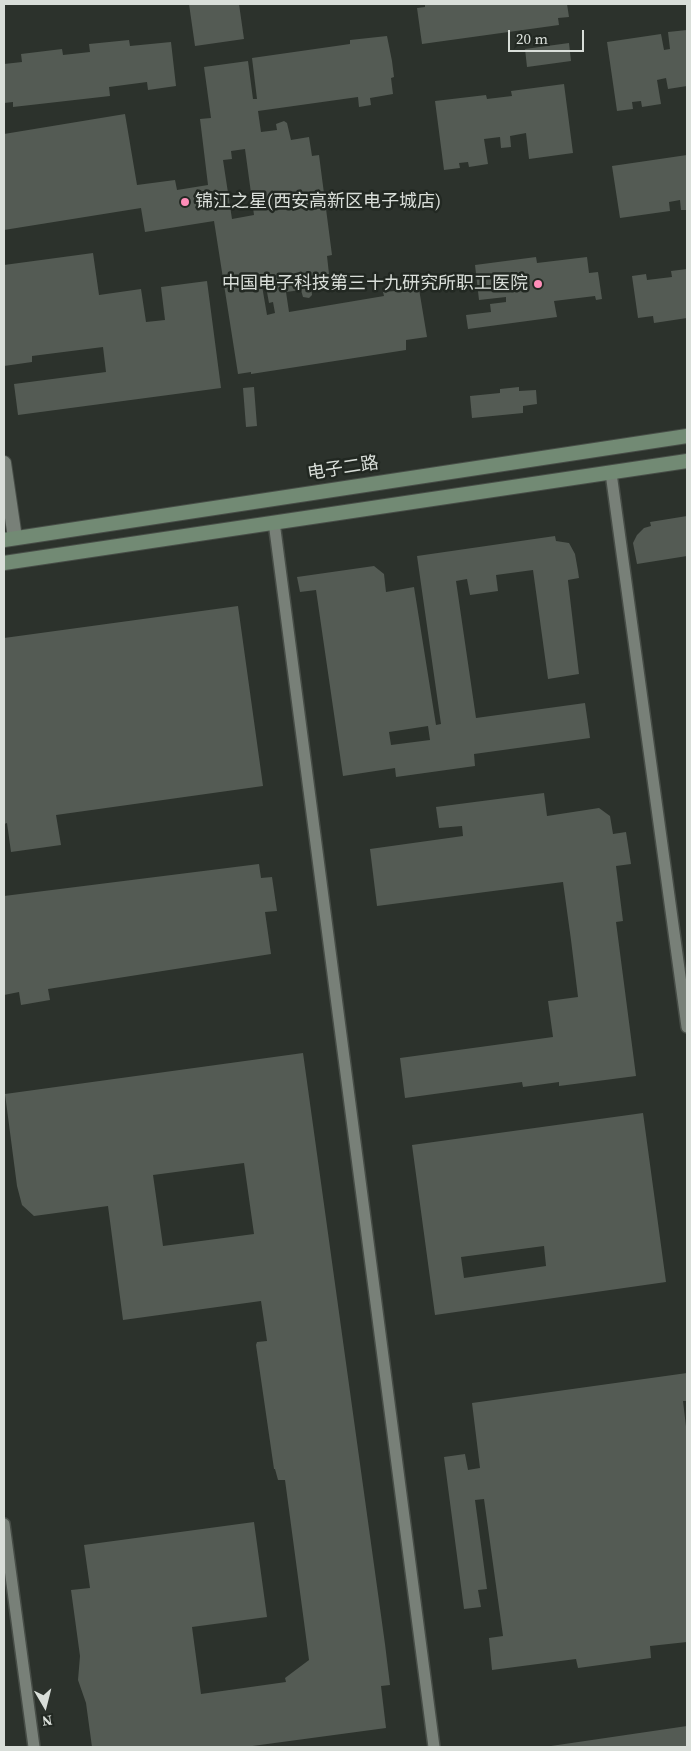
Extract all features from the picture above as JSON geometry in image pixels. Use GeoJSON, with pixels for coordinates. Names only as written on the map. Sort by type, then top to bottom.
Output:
{"type":"FeatureCollection","features":[{"type":"Feature","properties":{"kind":"main road","name":"电子二路"},"geometry":{"type":"LineString","coordinates":[[9,539],[687,436]]}},
{"type":"Feature","properties":{"kind":"main road"},"geometry":{"type":"LineString","coordinates":[[4,563],[687,462]]}},
{"type":"Feature","properties":{"kind":"street"},"geometry":{"type":"LineString","coordinates":[[4,463],[9,539]]}},
{"type":"Feature","properties":{"kind":"lane"},"geometry":{"type":"LineString","coordinates":[[611,473],[687,1027]]}},
{"type":"Feature","properties":{"kind":"lane"},"geometry":{"type":"LineString","coordinates":[[274,522],[434,1747]]}},
{"type":"Feature","properties":{"kind":"lane"},"geometry":{"type":"LineString","coordinates":[[4,1524],[34,1747]]}},
{"type":"Feature","properties":{"kind":"building"},"geometry":{"type":"Polygon","coordinates":[[[189,4],[239,4],[244,39],[195,46],[189,4]]]}},
{"type":"Feature","properties":{"kind":"building"},"geometry":{"type":"Polygon","coordinates":[[[425,4],[567,4],[569,17],[558,18],[559,25],[422,44],[417,8],[425,7],[425,4]]]}},
{"type":"Feature","properties":{"kind":"building"},"geometry":{"type":"Polygon","coordinates":[[[687,30],[687,86],[668,89],[666,78],[657,80],[661,104],[642,107],[641,101],[632,102],[633,109],[617,111],[607,42],[661,34],[664,50],[670,49],[668,32],[687,30]]]}},
{"type":"Feature","properties":{"kind":"building","name":"锦江之星(西安高新区电子城店)"},"geometry":{"type":"Polygon","coordinates":[[[387,36],[394,77],[391,78],[393,94],[370,98],[371,105],[359,107],[358,97],[258,111],[261,132],[277,130],[276,124],[284,121],[287,123],[291,140],[309,137],[312,156],[319,155],[332,255],[327,256],[329,274],[310,278],[312,295],[309,298],[303,297],[301,290],[286,292],[289,312],[384,296],[383,292],[419,289],[427,337],[406,340],[406,350],[251,374],[251,372],[238,374],[214,221],[145,232],[141,208],[4,230],[4,134],[125,114],[137,185],[175,180],[177,190],[208,185],[200,119],[211,118],[204,67],[248,61],[253,99],[257,99],[252,58],[350,44],[350,40],[387,36]],[[245,149],[231,151],[232,159],[223,160],[232,219],[254,215],[245,149]],[[264,279],[261,280],[267,315],[275,313],[273,302],[269,303],[267,292],[273,291],[272,282],[264,283],[264,279]]]}},
{"type":"Feature","properties":{"kind":"building"},"geometry":{"type":"Polygon","coordinates":[[[129,40],[130,46],[171,42],[176,86],[148,90],[147,82],[109,87],[110,96],[13,107],[13,102],[4,103],[4,64],[22,62],[21,54],[62,49],[63,55],[90,52],[89,44],[129,40]]]}},
{"type":"Feature","properties":{"kind":"building"},"geometry":{"type":"Polygon","coordinates":[[[569,43],[571,61],[527,67],[525,49],[569,43]]]}},
{"type":"Feature","properties":{"kind":"building"},"geometry":{"type":"Polygon","coordinates":[[[564,84],[573,153],[529,159],[526,133],[510,136],[511,147],[501,148],[500,137],[484,139],[488,164],[469,167],[468,162],[459,163],[460,168],[444,170],[435,101],[486,95],[487,99],[512,96],[511,91],[564,84]]]}},
{"type":"Feature","properties":{"kind":"building"},"geometry":{"type":"Polygon","coordinates":[[[687,155],[687,210],[681,210],[680,200],[669,202],[670,211],[620,218],[612,166],[687,155]]]}},
{"type":"Feature","properties":{"kind":"building"},"geometry":{"type":"Polygon","coordinates":[[[93,253],[99,295],[141,289],[146,322],[165,320],[161,287],[207,281],[221,388],[18,415],[14,384],[106,372],[103,347],[32,356],[32,362],[4,366],[4,265],[93,253]]]}},
{"type":"Feature","properties":{"kind":"building","name":"中国电子科技第三十九研究所职工医院"},"geometry":{"type":"Polygon","coordinates":[[[536,257],[537,263],[587,257],[589,273],[598,272],[602,299],[596,300],[595,296],[554,301],[557,317],[468,329],[466,315],[491,312],[490,304],[506,302],[506,297],[479,300],[475,265],[536,257]]]}},
{"type":"Feature","properties":{"kind":"building"},"geometry":{"type":"Polygon","coordinates":[[[687,269],[687,318],[654,323],[653,316],[638,318],[632,276],[646,274],[647,280],[672,277],[671,271],[687,269]]]}},
{"type":"Feature","properties":{"kind":"building"},"geometry":{"type":"Polygon","coordinates":[[[254,387],[257,426],[246,427],[243,388],[254,387]]]}},
{"type":"Feature","properties":{"kind":"building"},"geometry":{"type":"Polygon","coordinates":[[[519,387],[519,391],[536,390],[537,404],[523,406],[523,413],[472,418],[470,396],[500,393],[500,389],[519,387]]]}},
{"type":"Feature","properties":{"kind":"building"},"geometry":{"type":"Polygon","coordinates":[[[687,516],[687,556],[637,564],[633,543],[637,535],[644,528],[651,526],[650,522],[687,516]]]}},
{"type":"Feature","properties":{"kind":"building"},"geometry":{"type":"Polygon","coordinates":[[[555,536],[556,541],[569,543],[575,554],[579,578],[568,581],[579,674],[548,679],[533,570],[496,575],[498,591],[470,595],[467,579],[456,581],[476,718],[585,703],[590,738],[474,754],[475,766],[396,777],[395,768],[343,776],[316,590],[300,592],[297,577],[374,566],[384,574],[386,592],[414,587],[436,725],[441,724],[417,556],[555,536]],[[428,726],[389,732],[391,745],[430,740],[428,726]]]}},
{"type":"Feature","properties":{"kind":"building"},"geometry":{"type":"Polygon","coordinates":[[[238,606],[263,786],[56,815],[61,845],[11,852],[7,823],[4,824],[4,638],[238,606]]]}},
{"type":"Feature","properties":{"kind":"building"},"geometry":{"type":"Polygon","coordinates":[[[544,793],[547,816],[599,808],[610,816],[613,834],[626,832],[631,864],[616,866],[623,921],[616,922],[636,1076],[559,1086],[559,1082],[523,1087],[522,1082],[405,1098],[400,1058],[553,1037],[548,1001],[578,997],[563,882],[377,906],[370,849],[463,836],[462,826],[439,828],[436,807],[544,793]]]}},
{"type":"Feature","properties":{"kind":"building"},"geometry":{"type":"Polygon","coordinates":[[[259,864],[261,878],[272,877],[277,911],[265,912],[271,954],[48,989],[50,1000],[21,1005],[19,992],[4,995],[4,896],[259,864]]]}},
{"type":"Feature","properties":{"kind":"building"},"geometry":{"type":"Polygon","coordinates":[[[303,1053],[385,1644],[390,1685],[381,1686],[386,1728],[245,1747],[92,1747],[86,1703],[78,1680],[80,1656],[71,1590],[90,1588],[84,1545],[254,1522],[267,1617],[192,1627],[201,1694],[286,1682],[285,1678],[309,1660],[285,1480],[278,1480],[274,1469],[256,1345],[257,1342],[267,1341],[261,1301],[123,1320],[108,1206],[34,1216],[22,1205],[17,1186],[5,1094],[303,1053]],[[244,1163],[153,1175],[163,1246],[254,1234],[244,1163]]]}},
{"type":"Feature","properties":{"kind":"building"},"geometry":{"type":"Polygon","coordinates":[[[643,1113],[666,1282],[435,1315],[412,1145],[643,1113]],[[544,1246],[461,1257],[464,1278],[546,1266],[544,1246]]]}},
{"type":"Feature","properties":{"kind":"building"},"geometry":{"type":"Polygon","coordinates":[[[687,1373],[687,1401],[683,1401],[687,1435],[687,1642],[650,1646],[651,1658],[578,1668],[576,1659],[492,1670],[489,1638],[503,1636],[484,1499],[475,1500],[487,1589],[478,1590],[481,1607],[464,1609],[444,1457],[465,1454],[468,1470],[480,1468],[472,1403],[687,1373]]]}},
{"type":"Feature","properties":{"kind":"building"},"geometry":{"type":"Polygon","coordinates":[[[687,1726],[687,1747],[551,1747],[551,1746],[687,1726]]]}},
{"type":"Feature","properties":{"kind":"place","name":"锦江之星(西安高新区电子城店)"},"geometry":{"type":"Point","coordinates":[185,202]}},
{"type":"Feature","properties":{"kind":"place","name":"中国电子科技第三十九研究所职工医院"},"geometry":{"type":"Point","coordinates":[538,284]}}]}
